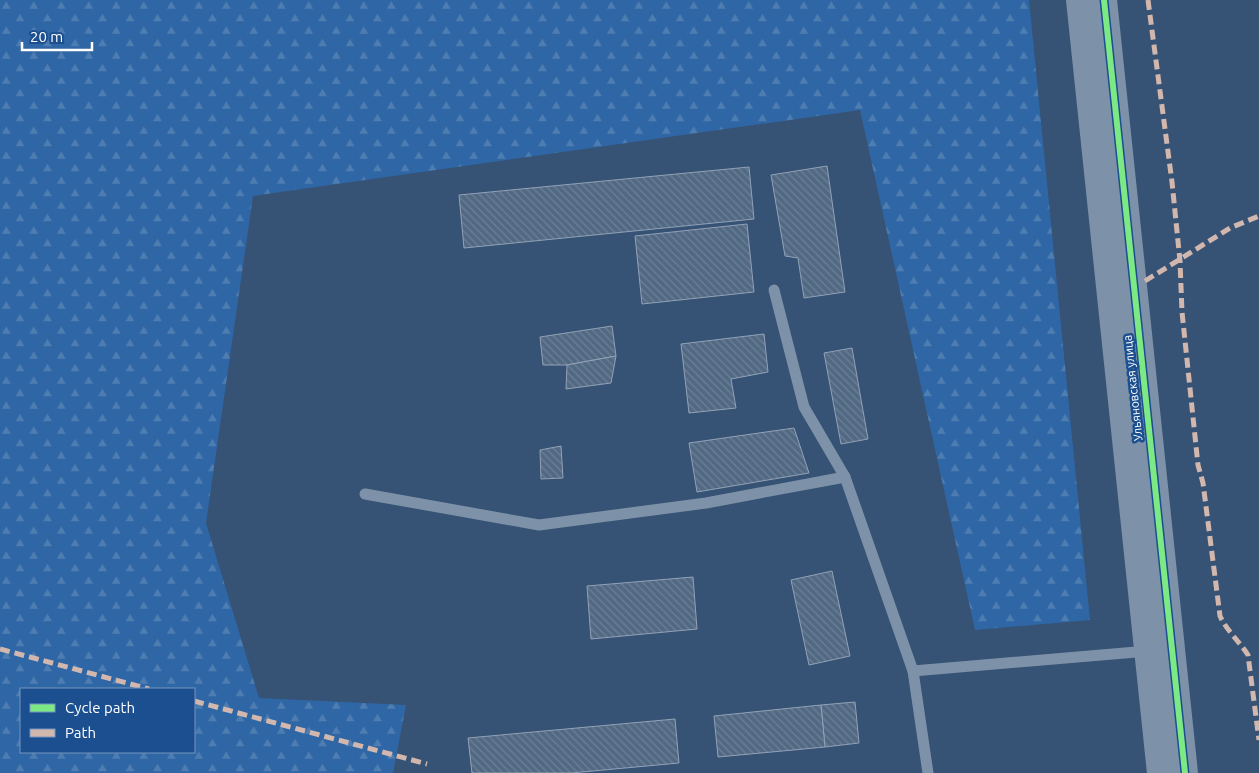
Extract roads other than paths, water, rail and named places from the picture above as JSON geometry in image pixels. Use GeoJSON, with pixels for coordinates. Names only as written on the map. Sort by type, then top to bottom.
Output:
{"type":"FeatureCollection","features":[{"type":"Feature","properties":{"kind":"street","name":"Ульяновская улица"},"geometry":{"type":"LineString","coordinates":[[1079,0],[1160,649],[1185,773]]}},
{"type":"Feature","properties":{"kind":"street","name":"Ульяновская улица"},"geometry":{"type":"LineString","coordinates":[[1104,0],[1160,649],[1160,773]]}},
{"type":"Feature","properties":{"kind":"lane"},"geometry":{"type":"LineString","coordinates":[[774,290],[804,407],[845,477],[913,671],[928,773]]}},
{"type":"Feature","properties":{"kind":"lane"},"geometry":{"type":"LineString","coordinates":[[365,494],[539,525],[706,503],[845,477]]}},
{"type":"Feature","properties":{"kind":"lane"},"geometry":{"type":"LineString","coordinates":[[913,671],[1160,649]]}}]}
